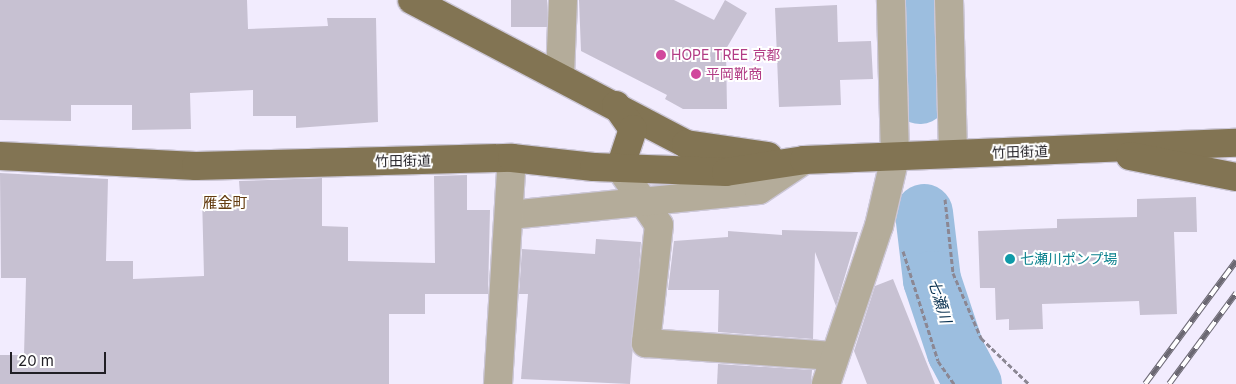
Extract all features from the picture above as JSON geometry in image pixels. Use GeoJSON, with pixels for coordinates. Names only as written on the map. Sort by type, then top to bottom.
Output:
{"type":"FeatureCollection","features":[{"type":"Feature","properties":{"kind":"main road","name":"竹田街道"},"geometry":{"type":"LineString","coordinates":[[412,0],[560,75],[686,144],[804,160]]}},
{"type":"Feature","properties":{"kind":"main road"},"geometry":{"type":"LineString","coordinates":[[616,105],[633,129],[620,168]]}},
{"type":"Feature","properties":{"kind":"main road","name":"竹田街道"},"geometry":{"type":"LineString","coordinates":[[0,156],[196,166],[512,158],[620,168],[726,172],[804,160],[1236,143]]}},
{"type":"Feature","properties":{"kind":"main road"},"geometry":{"type":"LineString","coordinates":[[1105,149],[1174,168],[1236,177]]}},
{"type":"Feature","properties":{"kind":"street"},"geometry":{"type":"LineString","coordinates":[[560,75],[563,0]]}},
{"type":"Feature","properties":{"kind":"street"},"geometry":{"type":"LineString","coordinates":[[826,384],[879,226],[894,157],[891,0]]}},
{"type":"Feature","properties":{"kind":"street"},"geometry":{"type":"LineString","coordinates":[[949,0],[952,154]]}},
{"type":"Feature","properties":{"kind":"street"},"geometry":{"type":"LineString","coordinates":[[498,384],[510,215],[512,158]]}},
{"type":"Feature","properties":{"kind":"street"},"geometry":{"type":"LineString","coordinates":[[510,215],[759,190],[804,160]]}},
{"type":"Feature","properties":{"kind":"street"},"geometry":{"type":"LineString","coordinates":[[620,168],[659,226],[646,343],[834,356]]}},
{"type":"Feature","properties":{"kind":"path"},"geometry":{"type":"LineString","coordinates":[[944,199],[953,273],[981,338],[1028,384]]}},
{"type":"Feature","properties":{"kind":"path"},"geometry":{"type":"LineString","coordinates":[[902,245],[915,300],[938,361],[954,384]]}},
{"type":"Feature","properties":{"kind":"building"},"geometry":{"type":"Polygon","coordinates":[[[0,0],[247,0],[248,29],[328,26],[327,18],[376,18],[378,122],[296,128],[296,116],[253,116],[253,90],[190,93],[191,129],[132,130],[132,105],[71,105],[71,121],[0,120],[0,0]]]}},
{"type":"Feature","properties":{"kind":"building"},"geometry":{"type":"Polygon","coordinates":[[[511,0],[547,0],[547,27],[511,27],[511,0]]]}},
{"type":"Feature","properties":{"kind":"building"},"geometry":{"type":"Polygon","coordinates":[[[579,0],[674,0],[714,20],[725,0],[747,13],[726,49],[727,109],[683,109],[665,99],[667,95],[581,51],[579,0]]]}},
{"type":"Feature","properties":{"kind":"building"},"geometry":{"type":"Polygon","coordinates":[[[837,5],[838,42],[871,41],[873,79],[840,80],[841,105],[779,107],[775,8],[837,5]]]}},
{"type":"Feature","properties":{"kind":"building"},"geometry":{"type":"Polygon","coordinates":[[[0,173],[108,179],[106,261],[133,261],[133,279],[204,276],[202,196],[240,194],[239,181],[322,178],[322,226],[348,227],[348,261],[435,263],[434,176],[467,175],[467,210],[490,210],[488,294],[425,294],[425,314],[389,314],[389,384],[0,384],[0,355],[24,355],[26,278],[1,278],[0,173]]]}},
{"type":"Feature","properties":{"kind":"building"},"geometry":{"type":"Polygon","coordinates":[[[1196,197],[1197,232],[1174,232],[1177,314],[1140,315],[1139,301],[1042,304],[1043,329],[1009,330],[1009,319],[996,320],[995,288],[980,288],[978,231],[1057,228],[1057,219],[1137,217],[1137,199],[1196,197]]]}},
{"type":"Feature","properties":{"kind":"building"},"geometry":{"type":"Polygon","coordinates":[[[782,230],[858,232],[836,306],[815,252],[813,339],[718,332],[719,290],[668,290],[674,241],[728,237],[728,231],[782,235],[782,230]]]}},
{"type":"Feature","properties":{"kind":"building"},"geometry":{"type":"Polygon","coordinates":[[[596,239],[641,242],[630,384],[521,379],[528,294],[519,294],[522,249],[595,254],[596,239]]]}},
{"type":"Feature","properties":{"kind":"building"},"geometry":{"type":"Polygon","coordinates":[[[893,279],[935,384],[867,384],[854,351],[875,286],[893,279]]]}},
{"type":"Feature","properties":{"kind":"building"},"geometry":{"type":"Polygon","coordinates":[[[718,364],[812,370],[811,384],[717,384],[718,364]]]}},
{"type":"Feature","properties":{"kind":"waterway","name":"七瀬川"},"geometry":{"type":"LineString","coordinates":[[916,0],[920,95]]}},
{"type":"Feature","properties":{"kind":"waterway","name":"七瀬川"},"geometry":{"type":"LineString","coordinates":[[924,213],[932,280],[956,352],[973,384]]}},
{"type":"Feature","properties":{"kind":"railway"},"geometry":{"type":"LineString","coordinates":[[1145,384],[1236,261]]}},
{"type":"Feature","properties":{"kind":"railway"},"geometry":{"type":"LineString","coordinates":[[1169,384],[1236,293]]}},
{"type":"Feature","properties":{"kind":"place","name":"HOPE TREE 京都"},"geometry":{"type":"Point","coordinates":[661,55]}},
{"type":"Feature","properties":{"kind":"place","name":"平岡靴商"},"geometry":{"type":"Point","coordinates":[696,74]}},
{"type":"Feature","properties":{"kind":"place","name":"七瀬川ポンプ場"},"geometry":{"type":"Point","coordinates":[1010,259]}},
{"type":"Feature","properties":{"kind":"district","name":"雁金町"},"geometry":{"type":"Point","coordinates":[225,203]}}]}
